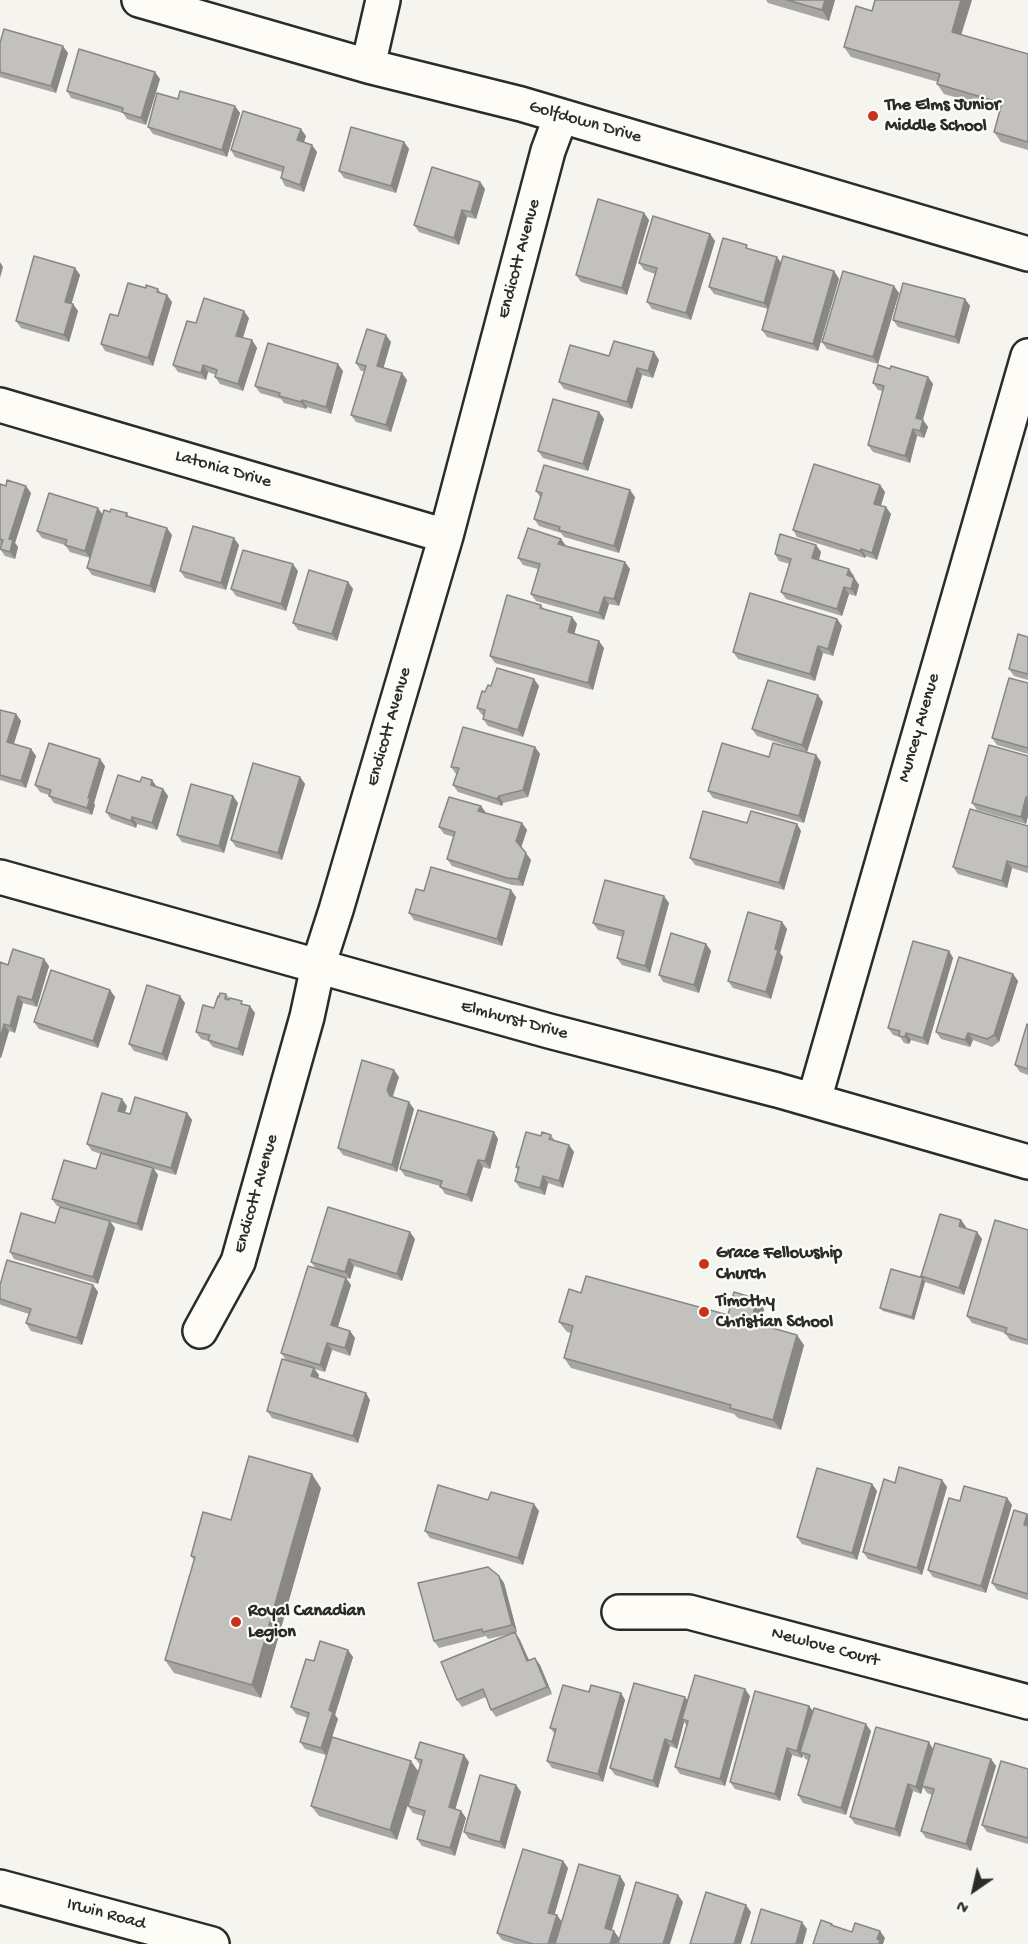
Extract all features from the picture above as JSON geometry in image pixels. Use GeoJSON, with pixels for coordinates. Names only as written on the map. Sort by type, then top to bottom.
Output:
{"type":"FeatureCollection","features":[{"type":"Feature","properties":{"kind":"street","name":"Golfdown Drive"},"geometry":{"type":"LineString","coordinates":[[140,0],[368,66],[507,100],[1028,254]]}},
{"type":"Feature","properties":{"kind":"street"},"geometry":{"type":"LineString","coordinates":[[368,66],[383,0]]}},
{"type":"Feature","properties":{"kind":"street","name":"Endicott Avenue"},"geometry":{"type":"LineString","coordinates":[[200,1331],[238,1262],[307,1017],[318,966],[446,536],[548,151],[561,116]]}},
{"type":"Feature","properties":{"kind":"street","name":"Muncey Avenue"},"geometry":{"type":"LineString","coordinates":[[814,1100],[1028,356]]}},
{"type":"Feature","properties":{"kind":"street","name":"Latonia Drive"},"geometry":{"type":"LineString","coordinates":[[0,405],[446,536]]}},
{"type":"Feature","properties":{"kind":"street","name":"Elmhurst Drive"},"geometry":{"type":"LineString","coordinates":[[0,877],[549,1031],[814,1100],[1028,1162]]}},
{"type":"Feature","properties":{"kind":"street","name":"Newlove Court"},"geometry":{"type":"LineString","coordinates":[[619,1612],[689,1612],[1028,1702]]}},
{"type":"Feature","properties":{"kind":"street","name":"Irwin Road"},"geometry":{"type":"LineString","coordinates":[[0,1887],[212,1944]]}},
{"type":"Feature","properties":{"kind":"building"},"geometry":{"type":"Polygon","coordinates":[[[787,0],[825,0],[822,10],[787,0]]]}},
{"type":"Feature","properties":{"kind":"building"},"geometry":{"type":"Polygon","coordinates":[[[875,0],[961,0],[952,32],[1028,54],[1028,142],[994,132],[1002,103],[937,84],[940,74],[844,47],[856,6],[872,11],[875,0]]]}},
{"type":"Feature","properties":{"kind":"building"},"geometry":{"type":"Polygon","coordinates":[[[4,29],[63,46],[51,86],[0,72],[0,43],[4,29]]]}},
{"type":"Feature","properties":{"kind":"building"},"geometry":{"type":"Polygon","coordinates":[[[79,49],[155,72],[141,118],[122,112],[123,108],[67,91],[79,49]]]}},
{"type":"Feature","properties":{"kind":"building"},"geometry":{"type":"Polygon","coordinates":[[[180,91],[235,106],[222,150],[148,127],[157,93],[178,99],[180,91]]]}},
{"type":"Feature","properties":{"kind":"building"},"geometry":{"type":"Polygon","coordinates":[[[243,111],[301,129],[297,140],[312,145],[300,185],[281,178],[284,167],[231,150],[243,111]]]}},
{"type":"Feature","properties":{"kind":"building"},"geometry":{"type":"Polygon","coordinates":[[[351,127],[404,142],[391,186],[339,171],[351,127]]]}},
{"type":"Feature","properties":{"kind":"building"},"geometry":{"type":"Polygon","coordinates":[[[432,167],[480,182],[471,212],[462,210],[454,238],[414,225],[432,167]]]}},
{"type":"Feature","properties":{"kind":"building"},"geometry":{"type":"Polygon","coordinates":[[[598,199],[644,213],[622,288],[576,275],[598,199]]]}},
{"type":"Feature","properties":{"kind":"building"},"geometry":{"type":"Polygon","coordinates":[[[653,216],[710,234],[686,313],[647,302],[657,268],[639,263],[653,216]]]}},
{"type":"Feature","properties":{"kind":"building"},"geometry":{"type":"Polygon","coordinates":[[[723,238],[777,257],[764,303],[709,287],[723,238]]]}},
{"type":"Feature","properties":{"kind":"building"},"geometry":{"type":"Polygon","coordinates":[[[34,256],[75,268],[65,302],[73,304],[64,335],[16,321],[34,256]]]}},
{"type":"Feature","properties":{"kind":"building"},"geometry":{"type":"Polygon","coordinates":[[[783,256],[834,271],[813,344],[762,330],[783,256]]]}},
{"type":"Feature","properties":{"kind":"building"},"geometry":{"type":"Polygon","coordinates":[[[843,271],[894,286],[873,357],[822,342],[843,271]]]}},
{"type":"Feature","properties":{"kind":"building"},"geometry":{"type":"Polygon","coordinates":[[[128,283],[146,288],[146,285],[167,295],[148,358],[101,344],[110,314],[118,316],[128,283]]]}},
{"type":"Feature","properties":{"kind":"building"},"geometry":{"type":"Polygon","coordinates":[[[903,283],[965,299],[955,337],[893,320],[903,283]]]}},
{"type":"Feature","properties":{"kind":"building"},"geometry":{"type":"Polygon","coordinates":[[[204,298],[244,311],[236,336],[252,340],[238,384],[215,377],[217,370],[203,365],[201,373],[173,365],[187,321],[196,323],[204,298]]]}},
{"type":"Feature","properties":{"kind":"building"},"geometry":{"type":"Polygon","coordinates":[[[367,329],[386,335],[377,366],[402,373],[386,425],[351,415],[366,366],[356,363],[367,329]]]}},
{"type":"Feature","properties":{"kind":"building"},"geometry":{"type":"Polygon","coordinates":[[[614,341],[654,352],[648,371],[637,368],[627,402],[559,382],[570,345],[609,356],[614,341]]]}},
{"type":"Feature","properties":{"kind":"building"},"geometry":{"type":"Polygon","coordinates":[[[268,343],[338,364],[326,407],[279,396],[280,393],[255,386],[268,343]]]}},
{"type":"Feature","properties":{"kind":"building"},"geometry":{"type":"Polygon","coordinates":[[[878,365],[890,369],[891,366],[928,377],[916,418],[923,420],[920,431],[913,429],[905,456],[868,445],[884,386],[873,383],[878,365]]]}},
{"type":"Feature","properties":{"kind":"building"},"geometry":{"type":"Polygon","coordinates":[[[553,399],[599,412],[583,464],[538,451],[553,399]]]}},
{"type":"Feature","properties":{"kind":"building"},"geometry":{"type":"Polygon","coordinates":[[[814,464],[880,485],[874,504],[886,507],[872,553],[793,530],[814,464]]]}},
{"type":"Feature","properties":{"kind":"building"},"geometry":{"type":"Polygon","coordinates":[[[544,465],[630,490],[614,546],[559,530],[560,527],[534,519],[542,493],[536,491],[544,465]]]}},
{"type":"Feature","properties":{"kind":"building"},"geometry":{"type":"Polygon","coordinates":[[[7,480],[26,486],[9,539],[13,540],[10,552],[0,549],[3,540],[0,539],[0,484],[6,486],[7,480]]]}},
{"type":"Feature","properties":{"kind":"building"},"geometry":{"type":"Polygon","coordinates":[[[49,493],[98,508],[85,551],[65,545],[67,540],[37,531],[49,493]]]}},
{"type":"Feature","properties":{"kind":"building"},"geometry":{"type":"Polygon","coordinates":[[[111,509],[127,513],[126,516],[167,528],[150,586],[87,568],[104,510],[110,512],[111,509]]]}},
{"type":"Feature","properties":{"kind":"building"},"geometry":{"type":"Polygon","coordinates":[[[193,526],[234,538],[221,583],[180,571],[193,526]]]}},
{"type":"Feature","properties":{"kind":"building"},"geometry":{"type":"Polygon","coordinates":[[[528,528],[561,539],[558,544],[625,562],[614,599],[604,597],[599,613],[531,594],[540,564],[518,558],[528,528]]]}},
{"type":"Feature","properties":{"kind":"building"},"geometry":{"type":"Polygon","coordinates":[[[780,534],[816,545],[812,558],[849,569],[847,575],[854,578],[851,589],[844,587],[837,609],[781,592],[791,559],[775,554],[780,534]]]}},
{"type":"Feature","properties":{"kind":"building"},"geometry":{"type":"Polygon","coordinates":[[[243,550],[293,564],[281,604],[231,589],[243,550]]]}},
{"type":"Feature","properties":{"kind":"building"},"geometry":{"type":"Polygon","coordinates":[[[309,570],[348,582],[332,634],[293,623],[309,570]]]}},
{"type":"Feature","properties":{"kind":"building"},"geometry":{"type":"Polygon","coordinates":[[[750,593],[837,619],[828,649],[818,646],[810,674],[733,652],[750,593]]]}},
{"type":"Feature","properties":{"kind":"building"},"geometry":{"type":"Polygon","coordinates":[[[507,595],[572,617],[568,632],[599,641],[588,683],[490,656],[507,595]]]}},
{"type":"Feature","properties":{"kind":"building"},"geometry":{"type":"Polygon","coordinates":[[[1018,634],[1028,637],[1028,674],[1009,669],[1018,634]]]}},
{"type":"Feature","properties":{"kind":"building"},"geometry":{"type":"Polygon","coordinates":[[[497,668],[534,679],[518,730],[483,719],[485,710],[477,708],[482,691],[485,692],[488,685],[491,686],[497,668]]]}},
{"type":"Feature","properties":{"kind":"building"},"geometry":{"type":"Polygon","coordinates":[[[1009,678],[1028,683],[1028,748],[992,738],[1009,678]]]}},
{"type":"Feature","properties":{"kind":"building"},"geometry":{"type":"Polygon","coordinates":[[[768,680],[818,695],[802,745],[752,729],[768,680]]]}},
{"type":"Feature","properties":{"kind":"building"},"geometry":{"type":"Polygon","coordinates":[[[0,710],[16,714],[7,742],[31,749],[21,781],[0,775],[0,710]]]}},
{"type":"Feature","properties":{"kind":"building"},"geometry":{"type":"Polygon","coordinates":[[[463,727],[535,747],[523,790],[499,796],[497,799],[453,785],[459,768],[451,767],[463,727]]]}},
{"type":"Feature","properties":{"kind":"building"},"geometry":{"type":"Polygon","coordinates":[[[49,743],[100,759],[87,808],[49,796],[51,790],[35,785],[49,743]]]}},
{"type":"Feature","properties":{"kind":"building"},"geometry":{"type":"Polygon","coordinates":[[[722,743],[769,757],[773,743],[816,755],[799,816],[708,791],[722,743]]]}},
{"type":"Feature","properties":{"kind":"building"},"geometry":{"type":"Polygon","coordinates":[[[989,745],[1028,756],[1028,798],[1026,797],[1021,817],[972,803],[989,745]]]}},
{"type":"Feature","properties":{"kind":"building"},"geometry":{"type":"Polygon","coordinates":[[[253,763],[300,777],[278,853],[231,840],[253,763]]]}},
{"type":"Feature","properties":{"kind":"building"},"geometry":{"type":"Polygon","coordinates":[[[118,775],[140,782],[142,777],[152,780],[151,785],[163,789],[152,823],[132,817],[131,821],[106,812],[118,775]]]}},
{"type":"Feature","properties":{"kind":"building"},"geometry":{"type":"Polygon","coordinates":[[[191,784],[233,796],[219,846],[177,835],[191,784]]]}},
{"type":"Feature","properties":{"kind":"building"},"geometry":{"type":"Polygon","coordinates":[[[449,797],[481,806],[478,811],[522,823],[516,841],[526,853],[518,879],[507,878],[447,859],[455,832],[439,827],[449,797]]]}},
{"type":"Feature","properties":{"kind":"building"},"geometry":{"type":"Polygon","coordinates":[[[970,809],[1028,826],[1028,867],[1007,861],[1002,881],[953,867],[970,809]]]}},
{"type":"Feature","properties":{"kind":"building"},"geometry":{"type":"Polygon","coordinates":[[[703,811],[747,823],[751,811],[797,824],[779,883],[690,858],[703,811]]]}},
{"type":"Feature","properties":{"kind":"building"},"geometry":{"type":"Polygon","coordinates":[[[431,867],[511,890],[497,939],[409,913],[416,889],[424,891],[431,867]]]}},
{"type":"Feature","properties":{"kind":"building"},"geometry":{"type":"Polygon","coordinates":[[[605,880],[664,896],[645,966],[617,958],[624,931],[593,923],[605,880]]]}},
{"type":"Feature","properties":{"kind":"building"},"geometry":{"type":"Polygon","coordinates":[[[748,912],[782,922],[775,949],[778,950],[766,992],[728,981],[748,912]]]}},
{"type":"Feature","properties":{"kind":"building"},"geometry":{"type":"Polygon","coordinates":[[[671,933],[706,944],[694,985],[659,975],[671,933]]]}},
{"type":"Feature","properties":{"kind":"building"},"geometry":{"type":"Polygon","coordinates":[[[913,941],[949,951],[923,1038],[906,1033],[905,1037],[899,1036],[900,1031],[888,1028],[913,941]]]}},
{"type":"Feature","properties":{"kind":"building"},"geometry":{"type":"Polygon","coordinates":[[[13,949],[44,959],[32,1000],[18,996],[10,1026],[4,1024],[0,1039],[0,962],[8,965],[13,949]]]}},
{"type":"Feature","properties":{"kind":"building"},"geometry":{"type":"Polygon","coordinates":[[[959,957],[1013,974],[994,1035],[987,1039],[968,1033],[965,1040],[936,1032],[959,957]]]}},
{"type":"Feature","properties":{"kind":"building"},"geometry":{"type":"Polygon","coordinates":[[[51,970],[110,990],[93,1041],[34,1022],[51,970]]]}},
{"type":"Feature","properties":{"kind":"building"},"geometry":{"type":"Polygon","coordinates":[[[147,985],[180,996],[162,1054],[129,1044],[147,985]]]}},
{"type":"Feature","properties":{"kind":"building"},"geometry":{"type":"Polygon","coordinates":[[[220,993],[226,994],[225,999],[242,1001],[241,1004],[250,1006],[238,1049],[208,1040],[210,1035],[196,1032],[203,1005],[214,1008],[220,993]]]}},
{"type":"Feature","properties":{"kind":"building"},"geometry":{"type":"Polygon","coordinates":[[[1028,1025],[1028,1069],[1015,1065],[1028,1025]]]}},
{"type":"Feature","properties":{"kind":"building"},"geometry":{"type":"Polygon","coordinates":[[[362,1060],[394,1070],[387,1090],[390,1096],[409,1102],[392,1165],[338,1148],[362,1060]]]}},
{"type":"Feature","properties":{"kind":"building"},"geometry":{"type":"Polygon","coordinates":[[[102,1093],[122,1099],[118,1111],[130,1114],[135,1097],[187,1113],[171,1168],[87,1144],[102,1093]]]}},
{"type":"Feature","properties":{"kind":"building"},"geometry":{"type":"Polygon","coordinates":[[[418,1110],[494,1132],[485,1161],[478,1160],[467,1195],[440,1187],[442,1181],[400,1169],[418,1110]]]}},
{"type":"Feature","properties":{"kind":"building"},"geometry":{"type":"Polygon","coordinates":[[[526,1132],[541,1136],[542,1132],[551,1135],[549,1139],[569,1145],[559,1181],[543,1176],[540,1188],[515,1181],[519,1167],[516,1167],[526,1132]]]}},
{"type":"Feature","properties":{"kind":"building"},"geometry":{"type":"Polygon","coordinates":[[[101,1153],[153,1168],[137,1224],[52,1199],[64,1160],[96,1169],[101,1153]]]}},
{"type":"Feature","properties":{"kind":"building"},"geometry":{"type":"Polygon","coordinates":[[[60,1207],[110,1221],[93,1277],[10,1252],[21,1213],[55,1223],[60,1207]]]}},
{"type":"Feature","properties":{"kind":"building"},"geometry":{"type":"Polygon","coordinates":[[[328,1207],[410,1232],[397,1274],[349,1259],[345,1272],[311,1262],[328,1207]]]}},
{"type":"Feature","properties":{"kind":"building"},"geometry":{"type":"Polygon","coordinates":[[[940,1214],[961,1220],[959,1226],[977,1232],[959,1288],[921,1276],[940,1214]]]}},
{"type":"Feature","properties":{"kind":"building"},"geometry":{"type":"Polygon","coordinates":[[[995,1220],[1028,1230],[1028,1340],[1005,1333],[1007,1328],[967,1316],[995,1220]]]}},
{"type":"Feature","properties":{"kind":"building"},"geometry":{"type":"Polygon","coordinates":[[[7,1260],[93,1285],[77,1338],[26,1323],[31,1309],[0,1299],[0,1285],[7,1260]]]}},
{"type":"Feature","properties":{"kind":"building"},"geometry":{"type":"Polygon","coordinates":[[[308,1266],[346,1278],[331,1325],[350,1331],[345,1348],[327,1343],[320,1365],[281,1353],[308,1266]]]}},
{"type":"Feature","properties":{"kind":"building"},"geometry":{"type":"Polygon","coordinates":[[[891,1269],[923,1278],[912,1317],[880,1308],[891,1269]]]}},
{"type":"Feature","properties":{"kind":"building"},"geometry":{"type":"Polygon","coordinates":[[[586,1276],[728,1315],[734,1292],[757,1299],[751,1322],[797,1335],[773,1420],[730,1408],[731,1405],[564,1358],[573,1326],[559,1322],[569,1289],[581,1293],[586,1276]]]}},
{"type":"Feature","properties":{"kind":"building"},"geometry":{"type":"Polygon","coordinates":[[[282,1359],[314,1368],[311,1376],[366,1393],[353,1436],[267,1411],[282,1359]]]}},
{"type":"Feature","properties":{"kind":"building","name":"Royal Canadian Legion"},"geometry":{"type":"Polygon","coordinates":[[[249,1456],[312,1474],[252,1685],[165,1660],[195,1557],[191,1556],[203,1512],[231,1520],[249,1456]]]}},
{"type":"Feature","properties":{"kind":"building"},"geometry":{"type":"Polygon","coordinates":[[[899,1467],[942,1480],[917,1568],[863,1552],[884,1479],[895,1483],[899,1467]]]}},
{"type":"Feature","properties":{"kind":"building"},"geometry":{"type":"Polygon","coordinates":[[[817,1468],[872,1484],[852,1553],[797,1537],[817,1468]]]}},
{"type":"Feature","properties":{"kind":"building"},"geometry":{"type":"Polygon","coordinates":[[[438,1485],[488,1500],[491,1492],[534,1504],[518,1558],[425,1531],[438,1485]]]}},
{"type":"Feature","properties":{"kind":"building"},"geometry":{"type":"Polygon","coordinates":[[[964,1486],[1007,1498],[981,1586],[928,1570],[949,1498],[960,1501],[964,1486]]]}},
{"type":"Feature","properties":{"kind":"building"},"geometry":{"type":"Polygon","coordinates":[[[1014,1510],[1027,1514],[1024,1525],[1028,1526],[1028,1594],[992,1583],[1014,1510]]]}},
{"type":"Feature","properties":{"kind":"building"},"geometry":{"type":"Polygon","coordinates":[[[488,1567],[499,1576],[512,1625],[483,1632],[482,1629],[434,1641],[418,1583],[488,1567]]]}},
{"type":"Feature","properties":{"kind":"building"},"geometry":{"type":"Polygon","coordinates":[[[515,1632],[527,1661],[535,1658],[547,1687],[491,1710],[483,1689],[457,1700],[441,1662],[515,1632]]]}},
{"type":"Feature","properties":{"kind":"building"},"geometry":{"type":"Polygon","coordinates":[[[320,1641],[348,1650],[329,1710],[333,1712],[321,1748],[300,1742],[309,1713],[291,1707],[306,1659],[314,1661],[320,1641]]]}},
{"type":"Feature","properties":{"kind":"building"},"geometry":{"type":"Polygon","coordinates":[[[695,1675],[745,1689],[720,1779],[675,1767],[688,1721],[682,1719],[695,1675]]]}},
{"type":"Feature","properties":{"kind":"building"},"geometry":{"type":"Polygon","coordinates":[[[634,1683],[685,1697],[672,1742],[665,1739],[653,1781],[610,1768],[634,1683]]]}},
{"type":"Feature","properties":{"kind":"building"},"geometry":{"type":"Polygon","coordinates":[[[563,1685],[589,1692],[591,1685],[621,1693],[598,1774],[547,1761],[556,1729],[550,1728],[563,1685]]]}},
{"type":"Feature","properties":{"kind":"building"},"geometry":{"type":"Polygon","coordinates":[[[755,1691],[809,1706],[797,1751],[787,1748],[775,1794],[730,1782],[755,1691]]]}},
{"type":"Feature","properties":{"kind":"building"},"geometry":{"type":"Polygon","coordinates":[[[814,1708],[866,1724],[841,1808],[798,1795],[810,1755],[800,1752],[814,1708]]]}},
{"type":"Feature","properties":{"kind":"building"},"geometry":{"type":"Polygon","coordinates":[[[876,1727],[929,1742],[916,1787],[908,1784],[895,1829],[850,1817],[876,1727]]]}},
{"type":"Feature","properties":{"kind":"building"},"geometry":{"type":"Polygon","coordinates":[[[332,1737],[411,1761],[390,1830],[311,1806],[332,1737]]]}},
{"type":"Feature","properties":{"kind":"building"},"geometry":{"type":"Polygon","coordinates":[[[420,1742],[464,1755],[449,1807],[461,1811],[450,1848],[417,1839],[425,1811],[408,1806],[422,1760],[415,1758],[420,1742]]]}},
{"type":"Feature","properties":{"kind":"building"},"geometry":{"type":"Polygon","coordinates":[[[935,1743],[991,1759],[966,1844],[921,1831],[934,1789],[922,1786],[935,1743]]]}},
{"type":"Feature","properties":{"kind":"building"},"geometry":{"type":"Polygon","coordinates":[[[1001,1761],[1028,1769],[1028,1838],[982,1825],[1001,1761]]]}},
{"type":"Feature","properties":{"kind":"building"},"geometry":{"type":"Polygon","coordinates":[[[480,1775],[516,1785],[500,1842],[464,1832],[480,1775]]]}},
{"type":"Feature","properties":{"kind":"building"},"geometry":{"type":"Polygon","coordinates":[[[523,1849],[563,1861],[548,1913],[557,1915],[548,1944],[533,1944],[497,1933],[523,1849]]]}},
{"type":"Feature","properties":{"kind":"building"},"geometry":{"type":"Polygon","coordinates":[[[579,1864],[620,1876],[605,1928],[614,1931],[610,1944],[555,1944],[579,1864]]]}},
{"type":"Feature","properties":{"kind":"building"},"geometry":{"type":"Polygon","coordinates":[[[636,1882],[678,1895],[663,1944],[618,1944],[636,1882]]]}},
{"type":"Feature","properties":{"kind":"building"},"geometry":{"type":"Polygon","coordinates":[[[706,1892],[746,1905],[734,1944],[690,1944],[706,1892]]]}},
{"type":"Feature","properties":{"kind":"building"},"geometry":{"type":"Polygon","coordinates":[[[761,1909],[802,1922],[796,1944],[751,1944],[761,1909]]]}},
{"type":"Feature","properties":{"kind":"building"},"geometry":{"type":"Polygon","coordinates":[[[821,1920],[852,1932],[855,1923],[880,1931],[877,1939],[880,1940],[879,1944],[813,1944],[821,1920]]]}},
{"type":"Feature","properties":{"kind":"place","name":"The Elms Junior Middle School"},"geometry":{"type":"Point","coordinates":[873,116]}},
{"type":"Feature","properties":{"kind":"place","name":"Grace Fellowship Church"},"geometry":{"type":"Point","coordinates":[704,1264]}},
{"type":"Feature","properties":{"kind":"place","name":"Timothy Christian School"},"geometry":{"type":"Point","coordinates":[704,1312]}},
{"type":"Feature","properties":{"kind":"place","name":"Royal Canadian Legion"},"geometry":{"type":"Point","coordinates":[236,1622]}}]}
